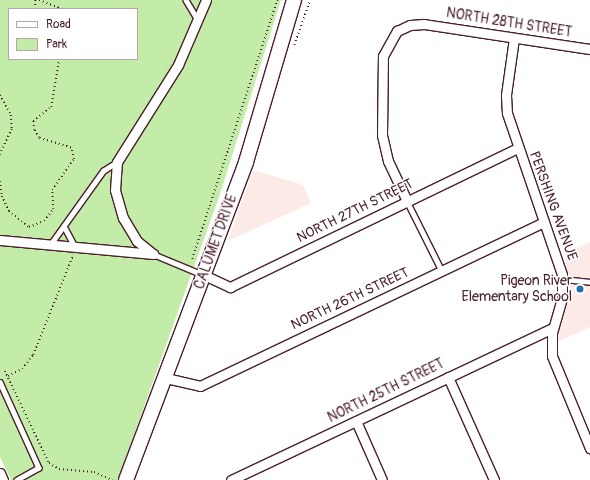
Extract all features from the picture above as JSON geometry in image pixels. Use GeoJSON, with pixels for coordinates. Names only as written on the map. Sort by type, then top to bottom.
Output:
{"type":"FeatureCollection","features":[{"type":"Feature","properties":{"kind":"main road","name":"CALUMET DRIVE"},"geometry":{"type":"LineString","coordinates":[[126,480],[166,378],[246,162],[294,0]]}},
{"type":"Feature","properties":{"kind":"street"},"geometry":{"type":"LineString","coordinates":[[152,254],[137,241],[123,218],[115,190],[118,162],[178,65],[206,0]]}},
{"type":"Feature","properties":{"kind":"street","name":"NORTH 28TH STREET"},"geometry":{"type":"LineString","coordinates":[[407,201],[388,161],[382,135],[385,46],[396,31],[418,24],[590,49]]}},
{"type":"Feature","properties":{"kind":"street","name":"PERSHING AVENUE"},"geometry":{"type":"LineString","coordinates":[[514,38],[506,105],[517,148],[544,222],[562,279],[562,298],[552,328],[554,367],[590,448]]}},
{"type":"Feature","properties":{"kind":"street","name":"NORTH 27TH STREET"},"geometry":{"type":"LineString","coordinates":[[204,275],[230,286],[517,148]]}},
{"type":"Feature","properties":{"kind":"street","name":"NORTH 26TH STREET"},"geometry":{"type":"LineString","coordinates":[[166,378],[200,386],[544,222]]}},
{"type":"Feature","properties":{"kind":"street"},"geometry":{"type":"LineString","coordinates":[[0,240],[152,254]]}},
{"type":"Feature","properties":{"kind":"street","name":"NORTH 25TH STREET"},"geometry":{"type":"LineString","coordinates":[[231,480],[246,477],[356,421],[552,328]]}},
{"type":"Feature","properties":{"kind":"street"},"geometry":{"type":"LineString","coordinates":[[448,377],[494,480]]}},
{"type":"Feature","properties":{"kind":"street"},"geometry":{"type":"LineString","coordinates":[[356,421],[382,480]]}},
{"type":"Feature","properties":{"kind":"street"},"geometry":{"type":"LineString","coordinates":[[0,473],[3,480]]}},
{"type":"Feature","properties":{"kind":"lane"},"geometry":{"type":"LineString","coordinates":[[186,0],[198,20]]}},
{"type":"Feature","properties":{"kind":"lane"},"geometry":{"type":"LineString","coordinates":[[50,245],[103,170],[118,162]]}},
{"type":"Feature","properties":{"kind":"lane"},"geometry":{"type":"LineString","coordinates":[[407,201],[442,271]]}},
{"type":"Feature","properties":{"kind":"lane"},"geometry":{"type":"LineString","coordinates":[[64,226],[76,248]]}},
{"type":"Feature","properties":{"kind":"lane"},"geometry":{"type":"LineString","coordinates":[[152,254],[204,275]]}},
{"type":"Feature","properties":{"kind":"lane"},"geometry":{"type":"LineString","coordinates":[[562,279],[590,282]]}},
{"type":"Feature","properties":{"kind":"lane"},"geometry":{"type":"LineString","coordinates":[[0,382],[39,468],[17,480]]}},
{"type":"Feature","properties":{"kind":"path"},"geometry":{"type":"LineString","coordinates":[[39,0],[59,8]]}},
{"type":"Feature","properties":{"kind":"path"},"geometry":{"type":"LineString","coordinates":[[192,260],[277,0]]}},
{"type":"Feature","properties":{"kind":"path"},"geometry":{"type":"LineString","coordinates":[[294,45],[310,0]]}},
{"type":"Feature","properties":{"kind":"path"},"geometry":{"type":"LineString","coordinates":[[0,181],[2,196],[9,211],[29,228],[44,221],[53,209],[52,190],[74,159],[71,148],[40,138],[34,130],[33,121],[51,107],[60,60]]}},
{"type":"Feature","properties":{"kind":"path"},"geometry":{"type":"LineString","coordinates":[[0,95],[11,115],[12,129],[0,155]]}},
{"type":"Feature","properties":{"kind":"path"},"geometry":{"type":"LineString","coordinates":[[8,376],[22,369],[33,355],[76,248]]}},
{"type":"Feature","properties":{"kind":"path"},"geometry":{"type":"LineString","coordinates":[[6,371],[49,464],[58,468],[94,472],[112,480]]}},
{"type":"Feature","properties":{"kind":"shaded area"},"geometry":{"type":"Polygon","coordinates":[[[253,170],[303,185],[311,203],[228,241],[253,170]]]}},
{"type":"Feature","properties":{"kind":"shaded area","name":"Pigeon River Elementary School"},"geometry":{"type":"Polygon","coordinates":[[[590,242],[590,327],[557,342],[570,295],[565,254],[590,242]]]}},
{"type":"Feature","properties":{"kind":"green space"},"geometry":{"type":"Polygon","coordinates":[[[0,0],[281,0],[220,194],[118,480],[11,480],[0,457],[0,0]]]}},
{"type":"Feature","properties":{"kind":"place","name":"Pigeon River Elementary School"},"geometry":{"type":"Point","coordinates":[580,289]}}]}
